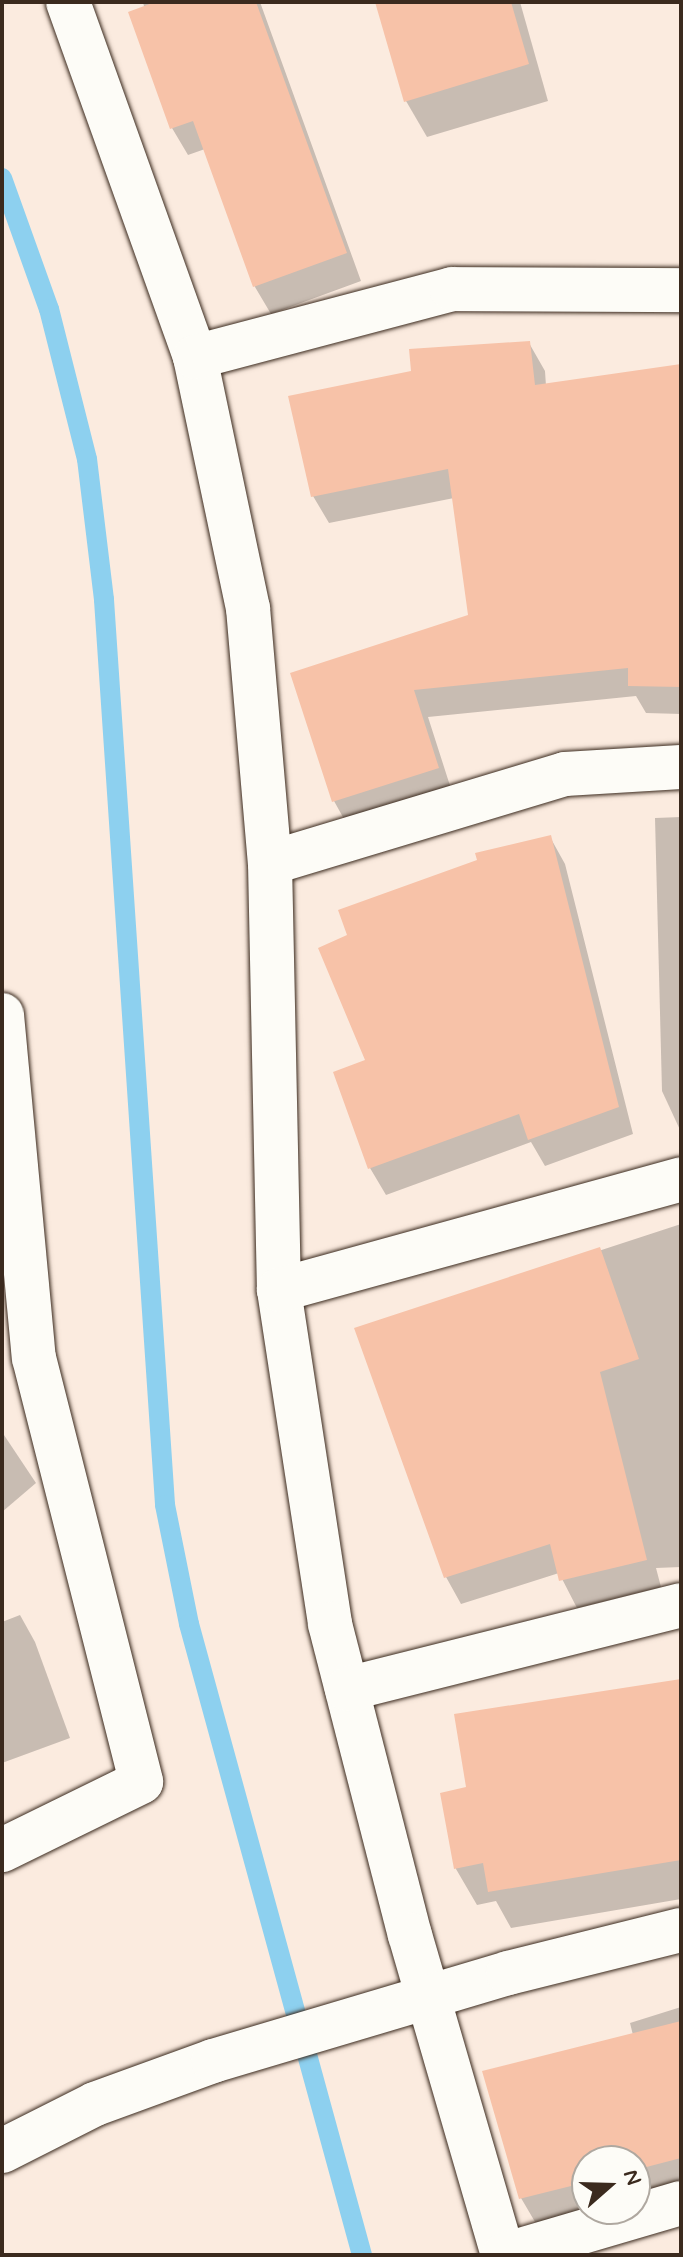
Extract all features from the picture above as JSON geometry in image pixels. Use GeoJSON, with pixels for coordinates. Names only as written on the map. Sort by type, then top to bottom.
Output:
{"type":"FeatureCollection","features":[{"type":"Feature","properties":{"kind":"street"},"geometry":{"type":"LineString","coordinates":[[68,2],[195,357],[248,608],[270,863],[279,1290],[330,1624],[428,2000],[503,2255],[681,2203]]}},
{"type":"Feature","properties":{"kind":"street"},"geometry":{"type":"LineString","coordinates":[[195,357],[452,289],[681,290]]}},
{"type":"Feature","properties":{"kind":"street"},"geometry":{"type":"LineString","coordinates":[[270,863],[565,774],[681,767]]}},
{"type":"Feature","properties":{"kind":"street"},"geometry":{"type":"LineString","coordinates":[[2,1015],[18,1363],[141,1782],[2,1850]]}},
{"type":"Feature","properties":{"kind":"street"},"geometry":{"type":"LineString","coordinates":[[279,1290],[681,1179]]}},
{"type":"Feature","properties":{"kind":"street"},"geometry":{"type":"LineString","coordinates":[[347,1689],[681,1605]]}},
{"type":"Feature","properties":{"kind":"street"},"geometry":{"type":"LineString","coordinates":[[2,2151],[95,2104],[213,2061],[428,2000],[508,1973],[681,1930]]}},
{"type":"Feature","properties":{"kind":"building"},"geometry":{"type":"Polygon","coordinates":[[[155,2],[256,2],[347,253],[253,287],[193,121],[170,129],[128,12],[155,2]]]}},
{"type":"Feature","properties":{"kind":"building"},"geometry":{"type":"Polygon","coordinates":[[[375,2],[511,2],[529,64],[404,102],[375,2]]]}},
{"type":"Feature","properties":{"kind":"building"},"geometry":{"type":"Polygon","coordinates":[[[530,341],[535,385],[681,364],[681,687],[628,686],[628,668],[414,690],[439,768],[332,802],[290,673],[468,615],[448,469],[311,497],[288,396],[411,371],[409,349],[530,341]]]}},
{"type":"Feature","properties":{"kind":"building"},"geometry":{"type":"Polygon","coordinates":[[[551,835],[619,1107],[528,1140],[519,1114],[368,1169],[333,1072],[365,1060],[318,948],[347,935],[338,910],[477,860],[475,853],[551,835]]]}},
{"type":"Feature","properties":{"kind":"building"},"geometry":{"type":"Polygon","coordinates":[[[600,1247],[639,1359],[600,1372],[647,1560],[559,1581],[550,1544],[444,1578],[354,1328],[600,1247]]]}},
{"type":"Feature","properties":{"kind":"building"},"geometry":{"type":"Polygon","coordinates":[[[681,1679],[681,1860],[488,1892],[483,1863],[454,1869],[440,1793],[466,1787],[454,1714],[681,1679]]]}},
{"type":"Feature","properties":{"kind":"building"},"geometry":{"type":"Polygon","coordinates":[[[681,2021],[681,2158],[651,2166],[651,2145],[571,2145],[571,2186],[519,2199],[482,2071],[681,2021]]]}},
{"type":"Feature","properties":{"kind":"waterway"},"geometry":{"type":"LineString","coordinates":[[2,178],[49,309],[87,459],[104,600],[165,1505],[189,1624],[362,2255]]}}]}
